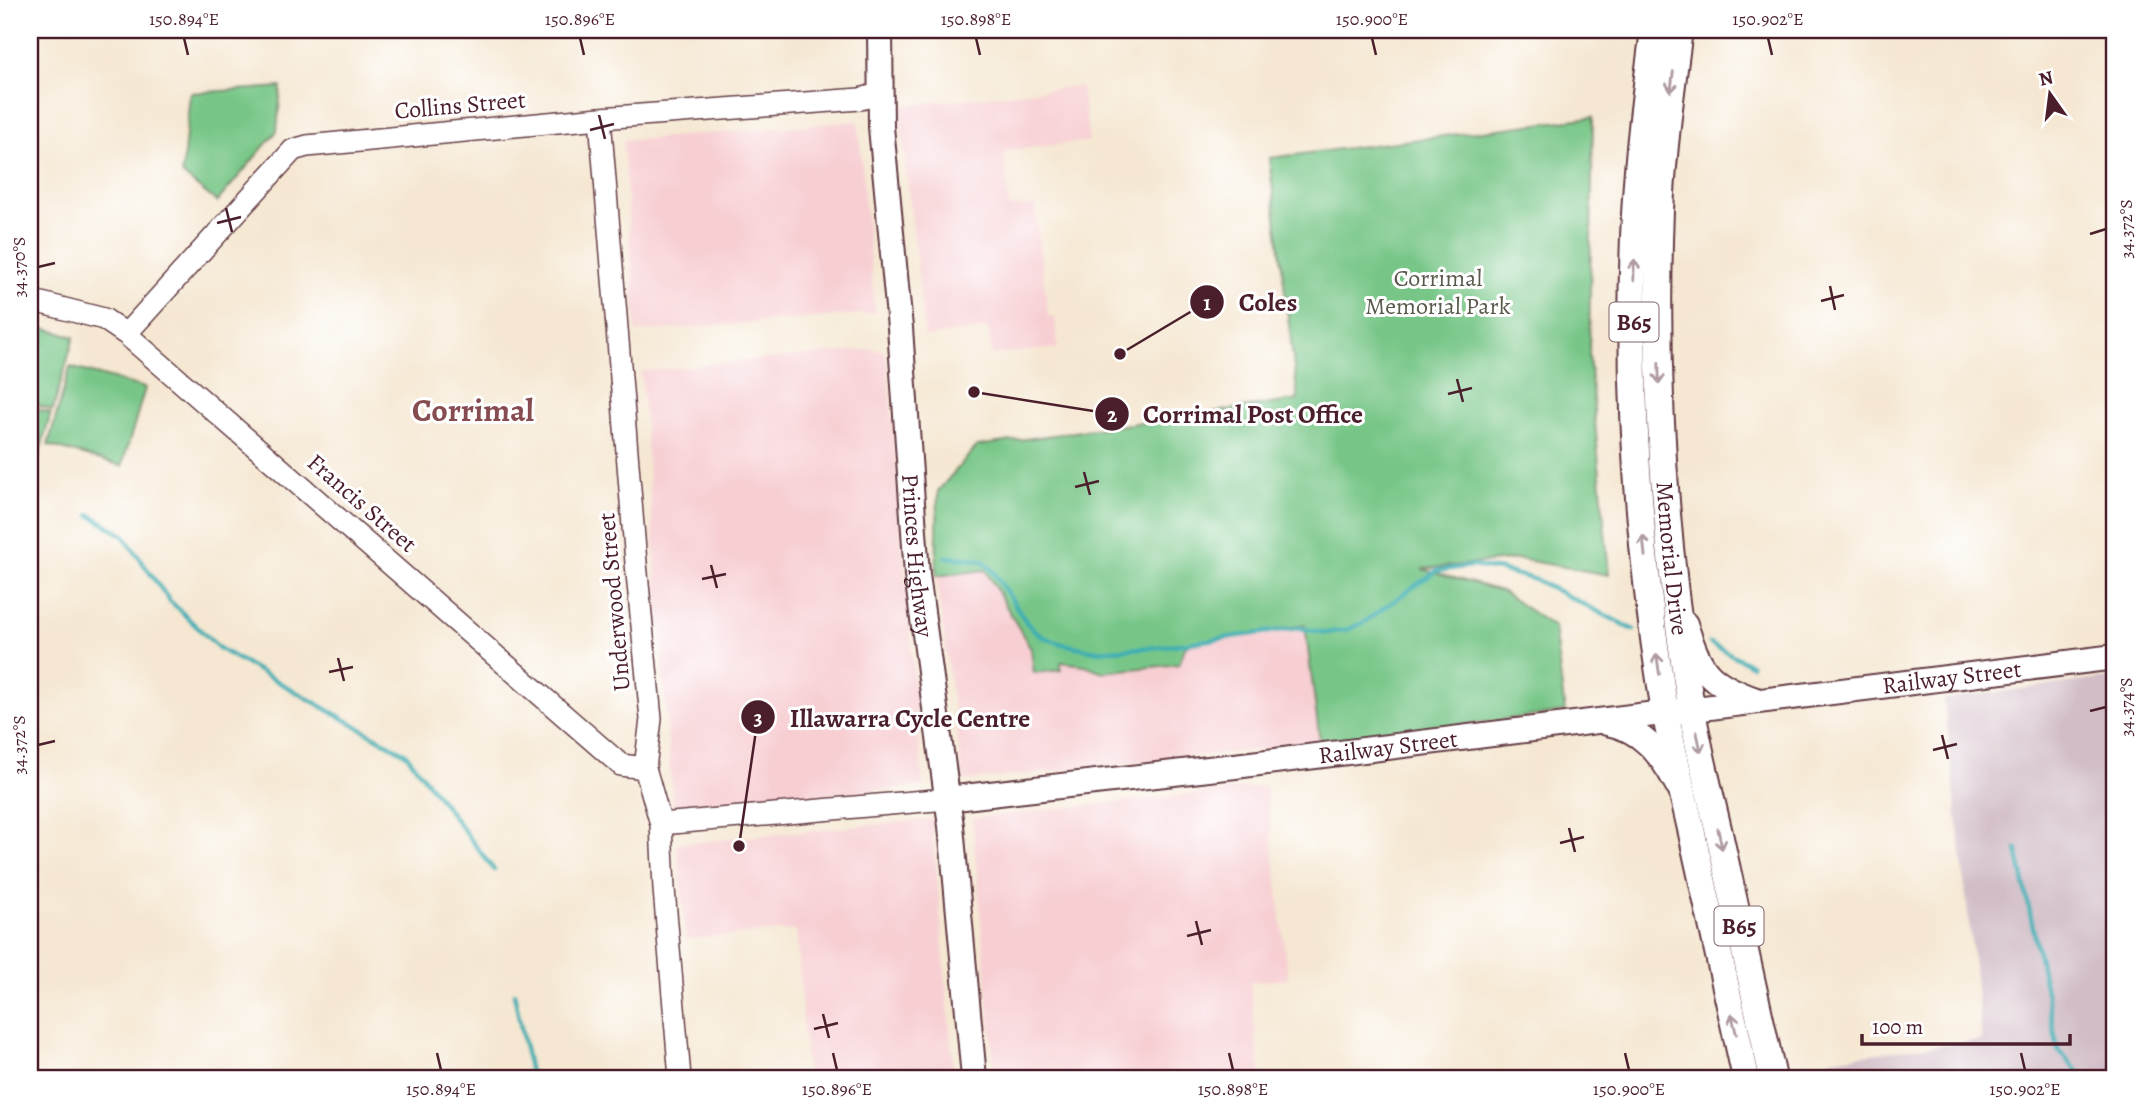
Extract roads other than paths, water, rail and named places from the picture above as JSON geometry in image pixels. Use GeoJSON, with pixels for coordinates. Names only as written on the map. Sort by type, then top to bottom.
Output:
{"type":"FeatureCollection","features":[{"type":"Feature","properties":{"kind":"main road","name":"Princes Highway"},"geometry":{"type":"LineString","coordinates":[[880,30],[880,123],[900,328],[916,575],[947,799],[974,1078]]}},
{"type":"Feature","properties":{"kind":"main road","name":"Memorial Drive"},"geometry":{"type":"LineString","coordinates":[[1654,30],[1641,133],[1635,215],[1634,383],[1643,538],[1666,713],[1746,1078]]}},
{"type":"Feature","properties":{"kind":"main road","name":"Memorial Drive"},"geometry":{"type":"LineString","coordinates":[[1679,30],[1665,146],[1658,288],[1658,377],[1674,590],[1692,710],[1773,1078]]}},
{"type":"Feature","properties":{"kind":"main road"},"geometry":{"type":"LineString","coordinates":[[1674,590],[1693,648],[1710,678],[1723,687],[1759,701]]}},
{"type":"Feature","properties":{"kind":"main road","name":"Railway Street"},"geometry":{"type":"LineString","coordinates":[[947,799],[2115,657]]}},
{"type":"Feature","properties":{"kind":"main road"},"geometry":{"type":"LineString","coordinates":[[1594,721],[1624,727],[1644,739],[1667,765],[1684,797]]}},
{"type":"Feature","properties":{"kind":"street","name":"Collins Street"},"geometry":{"type":"LineString","coordinates":[[126,334],[293,150],[306,146],[600,118],[855,100],[880,94]]}},
{"type":"Feature","properties":{"kind":"street","name":"Underwood Street"},"geometry":{"type":"LineString","coordinates":[[600,118],[651,719],[645,768],[661,824],[680,1078]]}},
{"type":"Feature","properties":{"kind":"street","name":"Francis Street"},"geometry":{"type":"LineString","coordinates":[[30,300],[104,319],[126,334],[621,765],[645,768]]}},
{"type":"Feature","properties":{"kind":"street","name":"Railway Street"},"geometry":{"type":"LineString","coordinates":[[661,824],[947,799]]}},
{"type":"Feature","properties":{"kind":"waterway"},"geometry":{"type":"LineString","coordinates":[[90,515],[123,535],[169,600],[220,649],[406,754],[494,870]]}},
{"type":"Feature","properties":{"kind":"waterway"},"geometry":{"type":"LineString","coordinates":[[947,557],[983,561],[992,570],[1027,623],[1041,636],[1095,651],[1158,647],[1299,628],[1326,633],[1346,630],[1363,623],[1436,571],[1472,566],[1536,580],[1634,630]]}},
{"type":"Feature","properties":{"kind":"waterway"},"geometry":{"type":"LineString","coordinates":[[1710,643],[1751,665]]}},
{"type":"Feature","properties":{"kind":"waterway"},"geometry":{"type":"LineString","coordinates":[[2017,849],[2058,1050],[2084,1078]]}},
{"type":"Feature","properties":{"kind":"waterway"},"geometry":{"type":"LineString","coordinates":[[514,993],[531,1078]]}},
{"type":"Feature","properties":{"kind":"place","name":"Coles"},"geometry":{"type":"Point","coordinates":[1120,354]}},
{"type":"Feature","properties":{"kind":"place","name":"Corrimal Post Office"},"geometry":{"type":"Point","coordinates":[974,392]}},
{"type":"Feature","properties":{"kind":"place","name":"Illawarra Cycle Centre"},"geometry":{"type":"Point","coordinates":[739,846]}},
{"type":"Feature","properties":{"kind":"district","name":"Corrimal"},"geometry":{"type":"Point","coordinates":[473,410]}},
{"type":"Feature","properties":{"kind":"park label","name":"Corrimal Memorial Park"},"geometry":{"type":"Point","coordinates":[1438,292]}}]}
